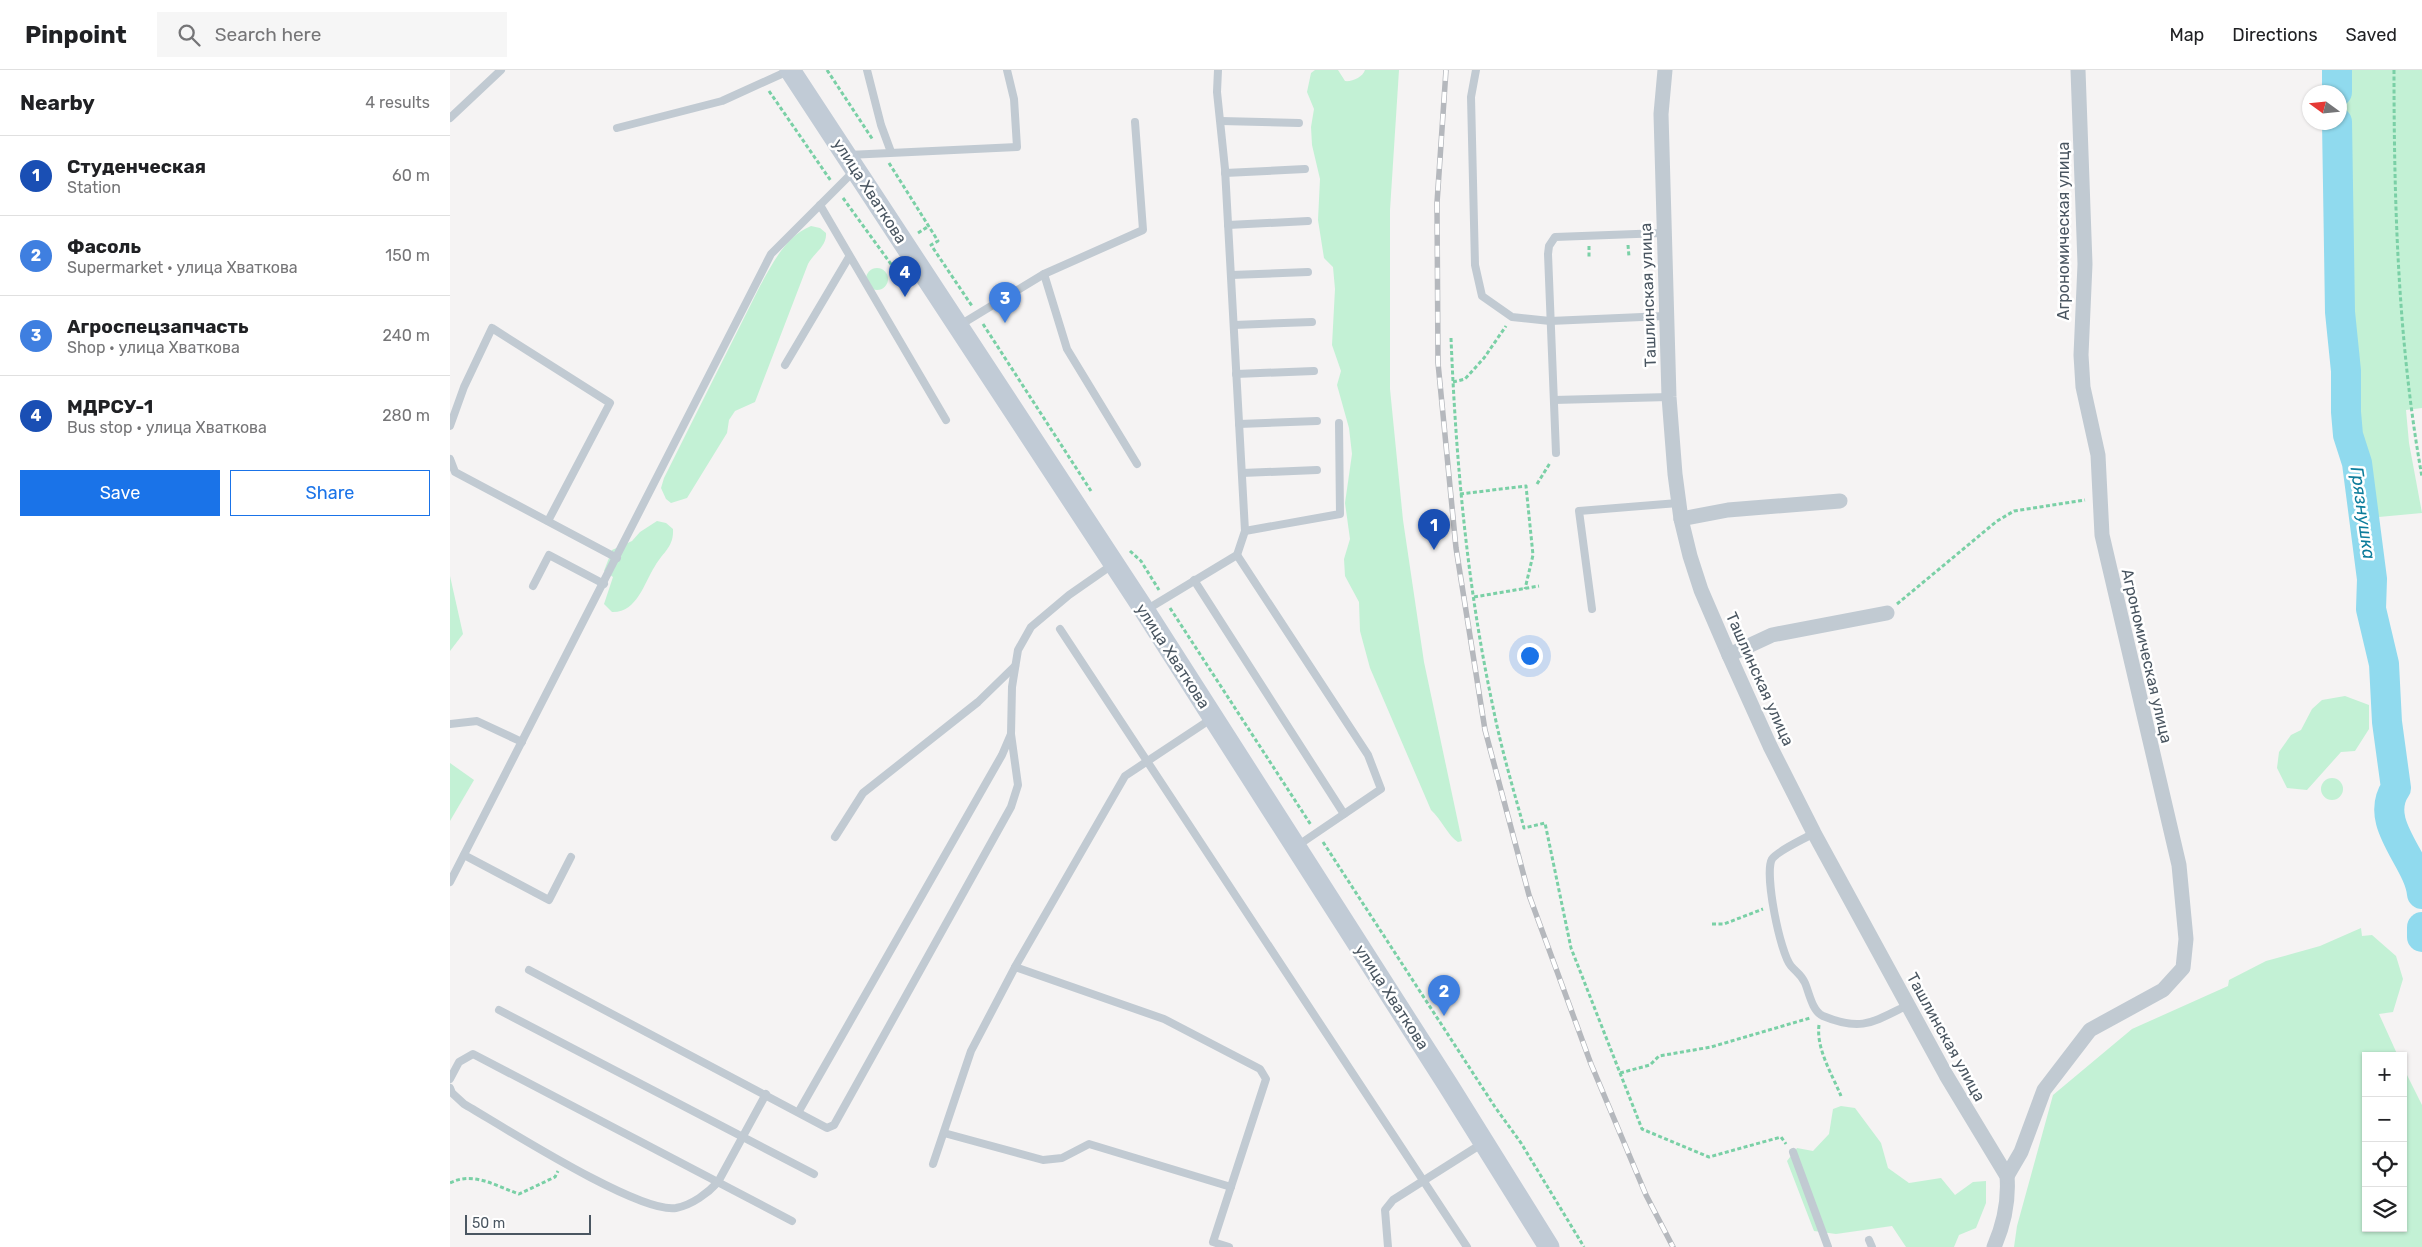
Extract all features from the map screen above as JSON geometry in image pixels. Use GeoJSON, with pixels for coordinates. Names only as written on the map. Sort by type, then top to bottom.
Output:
{"type":"FeatureCollection","features":[{"type":"Feature","properties":{"kind":"main road","name":"улица Хваткова"},"geometry":{"type":"LineString","coordinates":[[790,70],[1145,611],[1549,1247]]}},
{"type":"Feature","properties":{"kind":"street","name":"Ташлинская улица"},"geometry":{"type":"LineString","coordinates":[[1665,70],[1661,114],[1665,316],[1669,397],[1681,519],[1701,590],[1728,656],[1770,746],[1814,833],[1946,1075],[2007,1176],[2009,1194],[2001,1231],[1994,1247]]}},
{"type":"Feature","properties":{"kind":"street","name":"Агрономическая улица"},"geometry":{"type":"LineString","coordinates":[[2007,1176],[2021,1152],[2044,1090],[2090,1030],[2164,990],[2183,968],[2186,939],[2179,865],[2114,596],[2102,535],[2098,455],[2082,387],[2080,355],[2084,264],[2078,70]]}},
{"type":"Feature","properties":{"kind":"street"},"geometry":{"type":"LineString","coordinates":[[1681,519],[1728,510],[1840,501]]}},
{"type":"Feature","properties":{"kind":"street"},"geometry":{"type":"LineString","coordinates":[[1728,656],[1772,635],[1887,613]]}},
{"type":"Feature","properties":{"kind":"lane"},"geometry":{"type":"LineString","coordinates":[[450,118],[501,70]]}},
{"type":"Feature","properties":{"kind":"lane"},"geometry":{"type":"LineString","coordinates":[[617,128],[722,101],[790,70]]}},
{"type":"Feature","properties":{"kind":"lane"},"geometry":{"type":"LineString","coordinates":[[867,70],[887,153]]}},
{"type":"Feature","properties":{"kind":"lane"},"geometry":{"type":"LineString","coordinates":[[450,882],[771,254],[820,205],[851,162],[887,153],[1017,147],[1014,99],[1007,70]]}},
{"type":"Feature","properties":{"kind":"lane"},"geometry":{"type":"LineString","coordinates":[[1145,611],[1238,555],[1245,531],[1225,173],[1217,92],[1218,70]]}},
{"type":"Feature","properties":{"kind":"lane"},"geometry":{"type":"LineString","coordinates":[[1476,70],[1472,97],[1475,265],[1482,296],[1512,318],[1550,322],[1665,316]]}},
{"type":"Feature","properties":{"kind":"lane"},"geometry":{"type":"LineString","coordinates":[[1221,121],[1299,123]]}},
{"type":"Feature","properties":{"kind":"lane"},"geometry":{"type":"LineString","coordinates":[[958,326],[1044,274],[1143,230],[1135,122]]}},
{"type":"Feature","properties":{"kind":"lane"},"geometry":{"type":"LineString","coordinates":[[1225,173],[1305,169]]}},
{"type":"Feature","properties":{"kind":"lane"},"geometry":{"type":"LineString","coordinates":[[820,205],[946,420]]}},
{"type":"Feature","properties":{"kind":"lane"},"geometry":{"type":"LineString","coordinates":[[1228,224],[1308,221]]}},
{"type":"Feature","properties":{"kind":"lane"},"geometry":{"type":"LineString","coordinates":[[1556,453],[1550,322],[1549,246],[1555,237],[1663,233]]}},
{"type":"Feature","properties":{"kind":"lane"},"geometry":{"type":"LineString","coordinates":[[785,365],[849,257]]}},
{"type":"Feature","properties":{"kind":"lane"},"geometry":{"type":"LineString","coordinates":[[1231,275],[1308,272]]}},
{"type":"Feature","properties":{"kind":"lane"},"geometry":{"type":"LineString","coordinates":[[1044,274],[1067,349],[1137,464]]}},
{"type":"Feature","properties":{"kind":"lane"},"geometry":{"type":"LineString","coordinates":[[1234,325],[1312,322]]}},
{"type":"Feature","properties":{"kind":"lane"},"geometry":{"type":"LineString","coordinates":[[450,426],[464,387],[492,328],[610,403],[548,521]]}},
{"type":"Feature","properties":{"kind":"lane"},"geometry":{"type":"LineString","coordinates":[[1236,374],[1314,371]]}},
{"type":"Feature","properties":{"kind":"lane"},"geometry":{"type":"LineString","coordinates":[[1554,400],[1669,397]]}},
{"type":"Feature","properties":{"kind":"lane"},"geometry":{"type":"LineString","coordinates":[[1239,424],[1317,421]]}},
{"type":"Feature","properties":{"kind":"lane"},"geometry":{"type":"LineString","coordinates":[[1245,531],[1340,514],[1339,423]]}},
{"type":"Feature","properties":{"kind":"lane"},"geometry":{"type":"LineString","coordinates":[[450,459],[455,472],[617,558]]}},
{"type":"Feature","properties":{"kind":"lane"},"geometry":{"type":"LineString","coordinates":[[1242,473],[1316,470]]}},
{"type":"Feature","properties":{"kind":"lane"},"geometry":{"type":"LineString","coordinates":[[1592,609],[1579,511],[1678,503]]}},
{"type":"Feature","properties":{"kind":"lane"},"geometry":{"type":"LineString","coordinates":[[533,586],[549,555],[604,584]]}},
{"type":"Feature","properties":{"kind":"lane"},"geometry":{"type":"LineString","coordinates":[[1238,555],[1371,764],[1381,789],[1295,847]]}},
{"type":"Feature","properties":{"kind":"lane"},"geometry":{"type":"LineString","coordinates":[[529,970],[799,1111],[827,1128],[834,1125],[1012,807],[1018,784],[1011,734],[1012,686],[1018,650],[1031,628],[1069,595],[1114,564]]}},
{"type":"Feature","properties":{"kind":"lane"},"geometry":{"type":"LineString","coordinates":[[1194,580],[1344,814]]}},
{"type":"Feature","properties":{"kind":"lane"},"geometry":{"type":"LineString","coordinates":[[1060,629],[1467,1247]]}},
{"type":"Feature","properties":{"kind":"lane"},"geometry":{"type":"LineString","coordinates":[[835,837],[863,793],[978,702],[1015,666]]}},
{"type":"Feature","properties":{"kind":"lane"},"geometry":{"type":"LineString","coordinates":[[933,1164],[971,1051],[1015,967],[1125,776],[1212,717]]}},
{"type":"Feature","properties":{"kind":"lane"},"geometry":{"type":"LineString","coordinates":[[450,724],[477,720],[522,742]]}},
{"type":"Feature","properties":{"kind":"lane"},"geometry":{"type":"LineString","coordinates":[[799,1111],[1002,755],[1011,734]]}},
{"type":"Feature","properties":{"kind":"lane"},"geometry":{"type":"LineString","coordinates":[[1814,833],[1774,857],[1769,866],[1774,919],[1790,966],[1800,972],[1814,1006],[1820,1015],[1857,1026],[1869,1025],[1908,1005]]}},
{"type":"Feature","properties":{"kind":"lane"},"geometry":{"type":"LineString","coordinates":[[464,855],[549,900],[571,857]]}},
{"type":"Feature","properties":{"kind":"lane"},"geometry":{"type":"LineString","coordinates":[[1015,967],[1164,1019],[1260,1069],[1266,1080],[1213,1242],[1229,1247]]}},
{"type":"Feature","properties":{"kind":"lane"},"geometry":{"type":"LineString","coordinates":[[499,1010],[814,1174]]}},
{"type":"Feature","properties":{"kind":"lane"},"geometry":{"type":"LineString","coordinates":[[450,1078],[459,1062],[473,1054],[792,1221]]}},
{"type":"Feature","properties":{"kind":"lane"},"geometry":{"type":"LineString","coordinates":[[450,1088],[452,1093],[464,1104],[563,1162],[632,1198],[656,1207],[676,1208],[707,1194],[718,1182],[766,1094]]}},
{"type":"Feature","properties":{"kind":"lane"},"geometry":{"type":"LineString","coordinates":[[944,1133],[1043,1160],[1062,1158],[1089,1144],[1231,1187]]}},
{"type":"Feature","properties":{"kind":"lane"},"geometry":{"type":"LineString","coordinates":[[1388,1247],[1385,1210],[1393,1200],[1484,1142]]}},
{"type":"Feature","properties":{"kind":"lane"},"geometry":{"type":"LineString","coordinates":[[1793,1152],[1828,1247]]}},
{"type":"Feature","properties":{"kind":"path"},"geometry":{"type":"LineString","coordinates":[[827,70],[861,125],[887,153],[938,241],[931,245],[1094,495]]}},
{"type":"Feature","properties":{"kind":"path"},"geometry":{"type":"LineString","coordinates":[[2394,70],[2394,150],[2402,334],[2422,477]]}},
{"type":"Feature","properties":{"kind":"path"},"geometry":{"type":"LineString","coordinates":[[1453,382],[1465,380],[1484,358],[1512,318]]}},
{"type":"Feature","properties":{"kind":"path"},"geometry":{"type":"LineString","coordinates":[[1451,338],[1460,494],[1474,597],[1493,708],[1524,828],[1545,823],[1571,948],[1642,1129],[1709,1157],[1781,1137],[1793,1152]]}},
{"type":"Feature","properties":{"kind":"path"},"geometry":{"type":"LineString","coordinates":[[1537,484],[1556,453]]}},
{"type":"Feature","properties":{"kind":"path"},"geometry":{"type":"LineString","coordinates":[[1460,494],[1526,486],[1533,555],[1525,588]]}},
{"type":"Feature","properties":{"kind":"path"},"geometry":{"type":"LineString","coordinates":[[1887,613],[1997,521],[2014,511],[2101,498]]}},
{"type":"Feature","properties":{"kind":"path"},"geometry":{"type":"LineString","coordinates":[[1126,545],[1131,553],[1141,561],[1316,833],[1495,1107],[1521,1143],[1584,1247]]}},
{"type":"Feature","properties":{"kind":"path"},"geometry":{"type":"LineString","coordinates":[[1474,597],[1539,586]]}},
{"type":"Feature","properties":{"kind":"path"},"geometry":{"type":"LineString","coordinates":[[1712,924],[1724,924],[1774,906]]}},
{"type":"Feature","properties":{"kind":"path"},"geometry":{"type":"LineString","coordinates":[[1620,1073],[1650,1065],[1658,1056],[1711,1046],[1820,1015],[1818,1033],[1825,1058],[1841,1096]]}},
{"type":"Feature","properties":{"kind":"path"},"geometry":{"type":"LineString","coordinates":[[450,1183],[460,1178],[475,1178],[519,1194],[555,1177],[563,1162]]}},
{"type":"Feature","properties":{"kind":"green space"},"geometry":{"type":"Polygon","coordinates":[[[1315,70],[1338,70],[1345,81],[1348,81],[1360,77],[1365,70],[1399,70],[1390,210],[1390,389],[1403,520],[1424,662],[1462,841],[1458,842],[1431,810],[1370,668],[1360,631],[1359,602],[1345,576],[1344,559],[1350,539],[1345,503],[1352,454],[1349,428],[1337,385],[1341,371],[1332,345],[1335,289],[1333,267],[1324,258],[1318,220],[1320,179],[1312,145],[1311,127],[1314,109],[1307,92],[1311,73],[1315,70]]]}},
{"type":"Feature","properties":{"kind":"green space"},"geometry":{"type":"Polygon","coordinates":[[[2342,70],[2422,70],[2422,408],[2406,410],[2409,443],[2422,513],[2368,518],[2350,294],[2344,130],[2347,130],[2347,85],[2342,85],[2342,70]]]}},
{"type":"Feature","properties":{"kind":"green space"},"geometry":{"type":"Polygon","coordinates":[[[811,226],[820,228],[826,233],[826,238],[808,264],[755,402],[735,411],[729,420],[727,433],[687,498],[671,503],[666,499],[661,488],[664,478],[760,286],[787,244],[811,226]]]}},
{"type":"Feature","properties":{"kind":"green space"},"geometry":{"type":"Polygon","coordinates":[[[877,268],[885,271],[888,279],[885,287],[877,290],[869,287],[866,279],[869,271],[877,268]]]}},
{"type":"Feature","properties":{"kind":"green space"},"geometry":{"type":"Polygon","coordinates":[[[657,521],[666,523],[673,529],[670,545],[634,602],[628,608],[612,612],[604,604],[613,577],[604,571],[612,550],[632,541],[640,532],[657,521]]]}},
{"type":"Feature","properties":{"kind":"green space"},"geometry":{"type":"Polygon","coordinates":[[[450,576],[463,634],[450,651],[450,576]]]}},
{"type":"Feature","properties":{"kind":"green space"},"geometry":{"type":"Polygon","coordinates":[[[2345,696],[2369,705],[2369,729],[2355,751],[2341,752],[2307,790],[2287,788],[2277,768],[2279,752],[2291,735],[2301,730],[2312,709],[2322,700],[2345,696]]]}},
{"type":"Feature","properties":{"kind":"green space"},"geometry":{"type":"Polygon","coordinates":[[[450,763],[474,780],[450,821],[450,763]]]}},
{"type":"Feature","properties":{"kind":"green space"},"geometry":{"type":"Polygon","coordinates":[[[2332,778],[2340,781],[2343,789],[2340,797],[2332,800],[2324,797],[2321,789],[2324,781],[2332,778]]]}},
{"type":"Feature","properties":{"kind":"green space"},"geometry":{"type":"Polygon","coordinates":[[[2361,928],[2362,936],[2372,935],[2396,956],[2403,979],[2393,1012],[2379,1014],[2396,1052],[2362,1052],[2362,1232],[2407,1232],[2407,1075],[2422,1105],[2422,1247],[2014,1247],[2017,1226],[2053,1095],[2132,1029],[2228,986],[2229,980],[2266,961],[2320,946],[2361,928]]]}},
{"type":"Feature","properties":{"kind":"green space"},"geometry":{"type":"Polygon","coordinates":[[[1841,1106],[1855,1108],[1881,1143],[1888,1168],[1909,1183],[1941,1178],[1955,1195],[1973,1182],[1986,1181],[1986,1203],[1976,1228],[1959,1235],[1954,1247],[1906,1247],[1892,1226],[1836,1234],[1814,1231],[1787,1161],[1797,1148],[1813,1151],[1829,1134],[1833,1109],[1841,1106]]]}},
{"type":"Feature","properties":{"kind":"waterway","name":"Грязнушка"},"geometry":{"type":"LineString","coordinates":[[2337,70],[2337,85]]}},
{"type":"Feature","properties":{"kind":"waterway","name":"Грязнушка"},"geometry":{"type":"LineString","coordinates":[[2337,130],[2340,312],[2346,371],[2346,412],[2348,435],[2357,463],[2372,579],[2371,609],[2384,664],[2387,722],[2396,788],[2390,801],[2390,815],[2393,828],[2419,881],[2422,894]]}},
{"type":"Feature","properties":{"kind":"waterway","name":"Грязнушка"},"geometry":{"type":"LineString","coordinates":[[2422,927],[2422,937]]}},
{"type":"Feature","properties":{"kind":"railway"},"geometry":{"type":"LineString","coordinates":[[1446,70],[1437,203],[1438,363],[1456,548],[1485,730],[1529,895],[1591,1064],[1646,1195],[1673,1247]]}},
{"type":"Feature","properties":{"kind":"place","name":"МДРСУ-1"},"geometry":{"type":"Point","coordinates":[905,297]}},
{"type":"Feature","properties":{"kind":"place","name":"Агроспецзапчасть"},"geometry":{"type":"Point","coordinates":[1005,323]}},
{"type":"Feature","properties":{"kind":"place","name":"Студенческая"},"geometry":{"type":"Point","coordinates":[1434,550]}},
{"type":"Feature","properties":{"kind":"place","name":"Фасоль"},"geometry":{"type":"Point","coordinates":[1444,1016]}}]}
